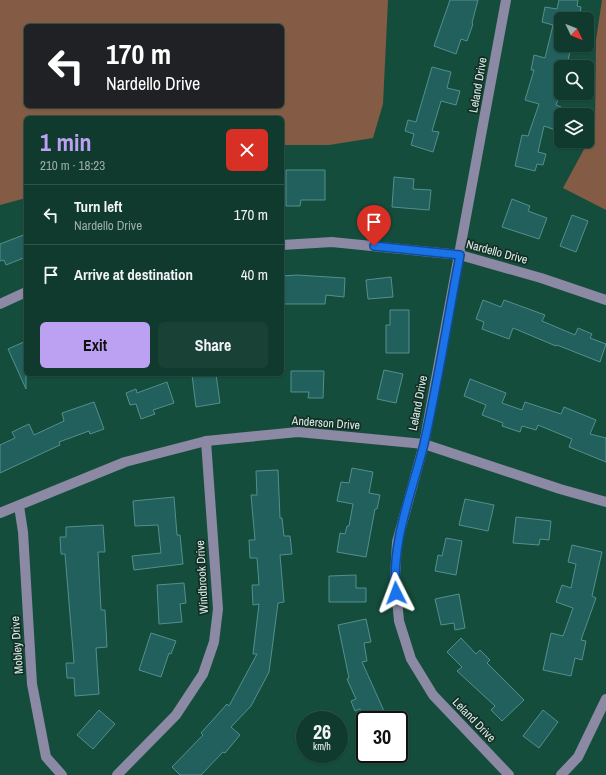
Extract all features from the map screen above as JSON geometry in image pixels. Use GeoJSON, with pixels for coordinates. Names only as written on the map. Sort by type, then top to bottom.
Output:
{"type":"FeatureCollection","features":[{"type":"Feature","properties":{"kind":"street","name":"Leland Drive"},"geometry":{"type":"LineString","coordinates":[[506,0],[424,444],[397,542],[395,578],[399,621],[411,659],[433,696],[509,775]]}},
{"type":"Feature","properties":{"kind":"street","name":"Nardello Drive"},"geometry":{"type":"LineString","coordinates":[[284,245],[332,242],[460,255],[542,278],[606,300]]}},
{"type":"Feature","properties":{"kind":"street"},"geometry":{"type":"LineString","coordinates":[[0,304],[24,293]]}},
{"type":"Feature","properties":{"kind":"street","name":"Anderson Drive"},"geometry":{"type":"LineString","coordinates":[[0,513],[125,462],[206,440],[298,432],[424,444],[560,489],[606,502]]}},
{"type":"Feature","properties":{"kind":"street","name":"Windbrook Drive"},"geometry":{"type":"LineString","coordinates":[[117,775],[176,715],[203,674],[214,642],[218,610],[206,440]]}},
{"type":"Feature","properties":{"kind":"street","name":"Mobley Drive"},"geometry":{"type":"LineString","coordinates":[[19,506],[23,532],[32,684],[46,757],[62,775]]}},
{"type":"Feature","properties":{"kind":"street"},"geometry":{"type":"LineString","coordinates":[[561,775],[578,757],[606,698]]}},
{"type":"Feature","properties":{"kind":"shaded area"},"geometry":{"type":"Polygon","coordinates":[[[0,0],[388,0],[383,104],[373,138],[329,145],[284,145],[284,116],[24,116],[24,199],[0,205],[0,0]]]}},
{"type":"Feature","properties":{"kind":"shaded area"},"geometry":{"type":"Polygon","coordinates":[[[602,0],[606,0],[606,210],[563,188],[585,148],[594,148],[596,40],[602,0]]]}},
{"type":"Feature","properties":{"kind":"building"},"geometry":{"type":"Polygon","coordinates":[[[450,0],[478,0],[473,24],[467,41],[461,39],[456,54],[434,46],[450,0]]]}},
{"type":"Feature","properties":{"kind":"building"},"geometry":{"type":"Polygon","coordinates":[[[559,0],[578,0],[577,6],[581,7],[580,12],[554,12],[554,52],[570,52],[568,60],[554,60],[554,100],[558,100],[556,105],[561,108],[554,108],[554,130],[544,126],[538,152],[546,154],[543,165],[537,164],[535,171],[515,166],[522,135],[528,136],[539,104],[525,100],[534,70],[531,70],[534,55],[545,58],[553,25],[542,22],[545,7],[557,9],[559,0]]]}},
{"type":"Feature","properties":{"kind":"building"},"geometry":{"type":"Polygon","coordinates":[[[432,67],[451,72],[447,88],[460,91],[456,105],[441,101],[432,131],[439,132],[433,152],[411,145],[414,134],[405,131],[408,120],[416,122],[432,67]]]}},
{"type":"Feature","properties":{"kind":"building"},"geometry":{"type":"Polygon","coordinates":[[[286,170],[325,170],[325,200],[301,200],[300,206],[286,206],[286,170]]]}},
{"type":"Feature","properties":{"kind":"building"},"geometry":{"type":"Polygon","coordinates":[[[394,177],[414,179],[413,189],[431,190],[429,210],[392,207],[394,177]]]}},
{"type":"Feature","properties":{"kind":"building"},"geometry":{"type":"Polygon","coordinates":[[[512,199],[530,206],[528,211],[547,218],[539,239],[502,227],[512,199]]]}},
{"type":"Feature","properties":{"kind":"building"},"geometry":{"type":"Polygon","coordinates":[[[572,215],[588,221],[576,252],[560,246],[572,215]]]}},
{"type":"Feature","properties":{"kind":"building"},"geometry":{"type":"Polygon","coordinates":[[[24,235],[24,258],[6,265],[4,260],[0,261],[0,244],[24,235]]]}},
{"type":"Feature","properties":{"kind":"building"},"geometry":{"type":"Polygon","coordinates":[[[297,275],[345,278],[344,297],[326,295],[325,304],[284,304],[284,276],[297,275]]]}},
{"type":"Feature","properties":{"kind":"building"},"geometry":{"type":"Polygon","coordinates":[[[391,277],[393,297],[368,299],[366,280],[391,277]]]}},
{"type":"Feature","properties":{"kind":"building"},"geometry":{"type":"Polygon","coordinates":[[[483,300],[501,307],[504,300],[545,315],[542,321],[575,335],[578,328],[592,334],[590,338],[606,344],[600,362],[513,328],[509,339],[482,329],[484,322],[476,319],[483,300]]]}},
{"type":"Feature","properties":{"kind":"building"},"geometry":{"type":"Polygon","coordinates":[[[390,310],[409,310],[409,353],[386,353],[386,325],[390,325],[390,310]]]}},
{"type":"Feature","properties":{"kind":"building"},"geometry":{"type":"Polygon","coordinates":[[[24,342],[24,376],[26,376],[26,389],[8,349],[24,342]]]}},
{"type":"Feature","properties":{"kind":"building"},"geometry":{"type":"Polygon","coordinates":[[[384,370],[403,374],[396,403],[377,399],[384,370]]]}},
{"type":"Feature","properties":{"kind":"building"},"geometry":{"type":"Polygon","coordinates":[[[291,371],[324,371],[323,398],[308,398],[309,392],[291,392],[291,371]]]}},
{"type":"Feature","properties":{"kind":"building"},"geometry":{"type":"Polygon","coordinates":[[[192,376],[216,376],[220,403],[196,407],[192,376]]]}},
{"type":"Feature","properties":{"kind":"building"},"geometry":{"type":"Polygon","coordinates":[[[470,379],[506,393],[502,403],[522,410],[525,402],[561,414],[564,407],[596,420],[590,434],[606,438],[606,462],[569,447],[572,439],[538,425],[536,430],[522,426],[520,432],[502,426],[503,423],[482,415],[486,405],[464,396],[470,379]]]}},
{"type":"Feature","properties":{"kind":"building"},"geometry":{"type":"Polygon","coordinates":[[[167,382],[174,403],[153,410],[155,414],[141,419],[136,404],[130,405],[126,393],[136,389],[137,393],[167,382]]]}},
{"type":"Feature","properties":{"kind":"building"},"geometry":{"type":"Polygon","coordinates":[[[94,402],[104,429],[90,434],[89,431],[59,442],[60,445],[0,473],[0,445],[15,438],[12,432],[29,424],[34,435],[64,421],[62,413],[94,402]]]}},
{"type":"Feature","properties":{"kind":"building"},"geometry":{"type":"Polygon","coordinates":[[[352,468],[373,472],[369,493],[380,495],[377,509],[375,509],[366,557],[337,552],[340,533],[345,534],[347,526],[349,526],[353,504],[337,501],[341,482],[349,483],[352,468]]]}},
{"type":"Feature","properties":{"kind":"building"},"geometry":{"type":"Polygon","coordinates":[[[278,470],[280,518],[282,518],[284,536],[290,536],[292,554],[280,555],[284,602],[278,603],[269,672],[251,706],[231,727],[240,735],[225,753],[223,752],[201,775],[180,775],[172,767],[203,735],[201,733],[227,704],[229,706],[257,654],[253,654],[259,604],[253,605],[252,585],[259,585],[257,558],[250,558],[249,540],[255,540],[251,495],[257,495],[256,471],[278,470]]]}},
{"type":"Feature","properties":{"kind":"building"},"geometry":{"type":"Polygon","coordinates":[[[174,497],[177,535],[180,535],[183,564],[134,570],[132,556],[161,553],[158,525],[135,526],[133,501],[174,497]]]}},
{"type":"Feature","properties":{"kind":"building"},"geometry":{"type":"Polygon","coordinates":[[[465,499],[494,505],[488,531],[459,525],[465,499]]]}},
{"type":"Feature","properties":{"kind":"building"},"geometry":{"type":"Polygon","coordinates":[[[516,517],[551,521],[549,540],[540,539],[539,545],[513,543],[516,517]]]}},
{"type":"Feature","properties":{"kind":"building"},"geometry":{"type":"Polygon","coordinates":[[[103,525],[105,552],[98,552],[101,610],[105,610],[107,647],[96,648],[99,694],[75,696],[74,678],[67,678],[66,663],[74,663],[65,554],[61,554],[60,537],[66,537],[66,527],[103,525]]]}},
{"type":"Feature","properties":{"kind":"building"},"geometry":{"type":"Polygon","coordinates":[[[446,538],[462,541],[456,575],[435,571],[438,555],[442,556],[446,538]]]}},
{"type":"Feature","properties":{"kind":"building"},"geometry":{"type":"Polygon","coordinates":[[[572,545],[602,552],[592,596],[596,598],[581,640],[586,641],[582,660],[575,658],[571,676],[543,670],[551,633],[563,636],[573,608],[556,602],[562,585],[571,588],[576,564],[568,562],[572,545]]]}},
{"type":"Feature","properties":{"kind":"building"},"geometry":{"type":"Polygon","coordinates":[[[356,575],[356,588],[366,588],[366,602],[329,602],[329,576],[356,575]]]}},
{"type":"Feature","properties":{"kind":"building"},"geometry":{"type":"Polygon","coordinates":[[[184,583],[186,603],[180,604],[182,622],[159,624],[157,585],[184,583]]]}},
{"type":"Feature","properties":{"kind":"building"},"geometry":{"type":"Polygon","coordinates":[[[459,594],[465,628],[455,630],[454,623],[441,625],[435,599],[459,594]]]}},
{"type":"Feature","properties":{"kind":"building"},"geometry":{"type":"Polygon","coordinates":[[[366,619],[371,642],[364,643],[367,661],[362,662],[384,711],[361,711],[360,709],[355,711],[351,701],[356,699],[347,679],[349,678],[338,625],[366,619]]]}},
{"type":"Feature","properties":{"kind":"building"},"geometry":{"type":"Polygon","coordinates":[[[151,633],[176,641],[171,654],[169,653],[161,677],[139,670],[151,633]]]}},
{"type":"Feature","properties":{"kind":"building"},"geometry":{"type":"Polygon","coordinates":[[[461,638],[476,654],[480,650],[490,660],[487,663],[524,700],[502,721],[491,710],[495,706],[457,671],[462,667],[447,652],[461,638]]]}},
{"type":"Feature","properties":{"kind":"building"},"geometry":{"type":"Polygon","coordinates":[[[99,710],[115,724],[93,749],[77,735],[99,710]]]}},
{"type":"Feature","properties":{"kind":"building"},"geometry":{"type":"Polygon","coordinates":[[[543,710],[558,722],[539,748],[523,736],[543,710]]]}},
{"type":"Feature","properties":{"kind":"route"},"geometry":{"type":"LineString","coordinates":[[374,246],[460,255],[424,444],[397,542],[395,578],[396,593]]}}]}
